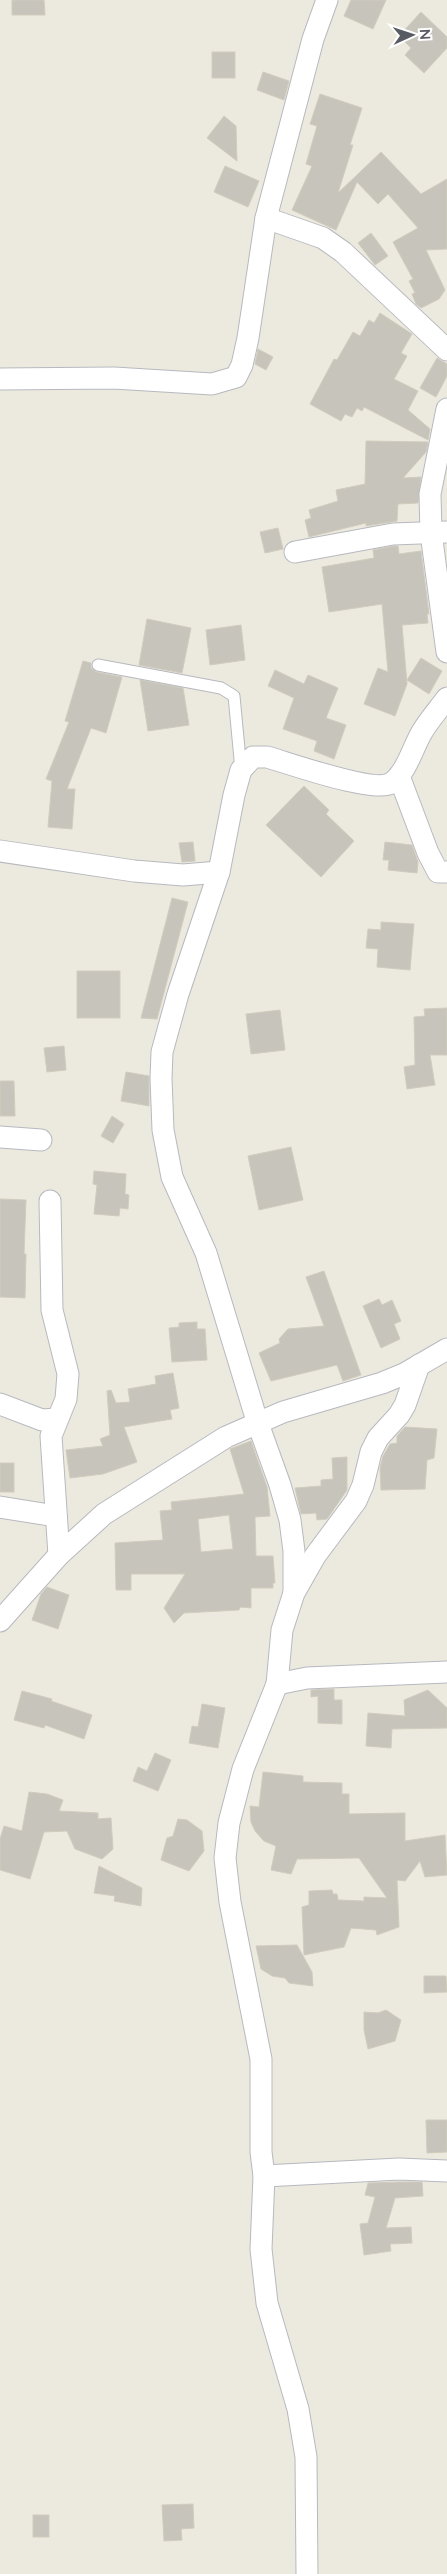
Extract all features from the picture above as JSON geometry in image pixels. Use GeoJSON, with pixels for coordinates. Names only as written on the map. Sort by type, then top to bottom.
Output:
{"type":"FeatureCollection","features":[{"type":"Feature","properties":{"kind":"street"},"geometry":{"type":"LineString","coordinates":[[0,379],[114,378],[212,384],[236,377],[242,365],[248,338],[266,218],[313,39],[327,0]]}},
{"type":"Feature","properties":{"kind":"street"},"geometry":{"type":"LineString","coordinates":[[266,218],[323,238],[343,252],[447,350]]}},
{"type":"Feature","properties":{"kind":"street"},"geometry":{"type":"LineString","coordinates":[[447,409],[430,494],[439,532],[447,652]]}},
{"type":"Feature","properties":{"kind":"street"},"geometry":{"type":"LineString","coordinates":[[295,552],[393,534],[439,532]]}},
{"type":"Feature","properties":{"kind":"street"},"geometry":{"type":"LineString","coordinates":[[294,1593],[294,1551],[290,1520],[257,1421],[226,1313],[206,1253],[172,1177],[163,1130],[162,1052],[178,994],[218,872],[234,795],[242,770],[253,757],[259,756],[375,787],[388,785],[399,776],[422,731],[447,698]]}},
{"type":"Feature","properties":{"kind":"street"},"geometry":{"type":"LineString","coordinates":[[399,776],[428,853],[438,872],[447,872]]}},
{"type":"Feature","properties":{"kind":"street"},"geometry":{"type":"LineString","coordinates":[[0,851],[134,871],[183,875],[218,872]]}},
{"type":"Feature","properties":{"kind":"street"},"geometry":{"type":"LineString","coordinates":[[0,1138],[41,1140]]}},
{"type":"Feature","properties":{"kind":"street"},"geometry":{"type":"LineString","coordinates":[[50,1200],[52,1310],[68,1374],[66,1399],[51,1436],[59,1555]]}},
{"type":"Feature","properties":{"kind":"street"},"geometry":{"type":"LineString","coordinates":[[0,1621],[59,1555],[117,1505],[226,1437],[257,1421],[382,1383],[420,1365],[447,1349]]}},
{"type":"Feature","properties":{"kind":"street"},"geometry":{"type":"LineString","coordinates":[[306,2574],[306,2457],[298,2409],[267,2303],[261,2249],[264,2176],[261,2152],[261,2059],[230,1902],[225,1858],[229,1823],[243,1769],[277,1684],[282,1630],[294,1593],[315,1556],[356,1501],[378,1438],[399,1415],[405,1405],[420,1365]]}},
{"type":"Feature","properties":{"kind":"street"},"geometry":{"type":"LineString","coordinates":[[0,1404],[42,1420],[57,1419]]}},
{"type":"Feature","properties":{"kind":"street"},"geometry":{"type":"LineString","coordinates":[[0,1507],[56,1516]]}},
{"type":"Feature","properties":{"kind":"street"},"geometry":{"type":"LineString","coordinates":[[277,1684],[307,1678],[447,1672]]}},
{"type":"Feature","properties":{"kind":"street"},"geometry":{"type":"LineString","coordinates":[[264,2176],[399,2169],[447,2171]]}},
{"type":"Feature","properties":{"kind":"lane"},"geometry":{"type":"LineString","coordinates":[[98,665],[221,688],[234,696],[242,770]]}},
{"type":"Feature","properties":{"kind":"building"},"geometry":{"type":"Polygon","coordinates":[[[12,0],[44,0],[45,15],[12,15],[12,0]]]}},
{"type":"Feature","properties":{"kind":"building"},"geometry":{"type":"Polygon","coordinates":[[[351,0],[386,0],[373,29],[344,16],[351,0]]]}},
{"type":"Feature","properties":{"kind":"building"},"geometry":{"type":"Polygon","coordinates":[[[421,12],[447,37],[447,48],[424,73],[405,55],[411,48],[399,36],[421,12]]]}},
{"type":"Feature","properties":{"kind":"building"},"geometry":{"type":"Polygon","coordinates":[[[212,52],[235,52],[235,78],[212,78],[212,52]]]}},
{"type":"Feature","properties":{"kind":"building"},"geometry":{"type":"Polygon","coordinates":[[[263,72],[289,81],[284,100],[257,90],[263,72]]]}},
{"type":"Feature","properties":{"kind":"building"},"geometry":{"type":"Polygon","coordinates":[[[320,94],[362,108],[338,193],[381,152],[421,194],[447,179],[447,249],[426,250],[445,290],[439,299],[421,308],[416,304],[412,294],[415,293],[409,281],[413,279],[393,242],[418,228],[388,194],[378,204],[357,182],[336,230],[292,210],[312,166],[306,164],[317,126],[310,124],[320,94]]]}},
{"type":"Feature","properties":{"kind":"building"},"geometry":{"type":"Polygon","coordinates":[[[224,116],[236,126],[237,161],[207,138],[224,116]]]}},
{"type":"Feature","properties":{"kind":"building"},"geometry":{"type":"Polygon","coordinates":[[[225,166],[259,181],[248,207],[214,192],[225,166]]]}},
{"type":"Feature","properties":{"kind":"building"},"geometry":{"type":"Polygon","coordinates":[[[371,233],[388,256],[375,265],[358,243],[371,233]]]}},
{"type":"Feature","properties":{"kind":"building"},"geometry":{"type":"Polygon","coordinates":[[[380,313],[412,334],[401,353],[407,356],[394,379],[418,391],[408,410],[430,429],[428,440],[364,407],[362,411],[357,408],[352,417],[345,414],[341,421],[310,404],[334,359],[337,360],[353,332],[360,336],[369,320],[374,323],[380,313]]]}},
{"type":"Feature","properties":{"kind":"building"},"geometry":{"type":"Polygon","coordinates":[[[258,349],[273,357],[266,370],[255,364],[258,349]]]}},
{"type":"Feature","properties":{"kind":"building"},"geometry":{"type":"Polygon","coordinates":[[[437,358],[447,364],[447,376],[436,397],[420,388],[437,358]]]}},
{"type":"Feature","properties":{"kind":"building"},"geometry":{"type":"Polygon","coordinates":[[[366,441],[428,442],[426,452],[403,478],[421,477],[418,503],[398,504],[397,521],[366,526],[366,523],[309,537],[305,520],[311,518],[309,510],[338,501],[336,490],[365,484],[366,441]]]}},
{"type":"Feature","properties":{"kind":"building"},"geometry":{"type":"Polygon","coordinates":[[[278,528],[283,549],[265,553],[260,532],[278,528]]]}},
{"type":"Feature","properties":{"kind":"building"},"geometry":{"type":"Polygon","coordinates":[[[398,546],[399,554],[421,551],[429,614],[427,614],[428,623],[402,625],[407,684],[395,716],[364,704],[378,668],[388,672],[382,604],[329,612],[322,567],[374,558],[373,550],[398,546]]]}},
{"type":"Feature","properties":{"kind":"building"},"geometry":{"type":"Polygon","coordinates":[[[147,619],[191,628],[182,673],[139,665],[147,619]]]}},
{"type":"Feature","properties":{"kind":"building"},"geometry":{"type":"Polygon","coordinates":[[[241,625],[245,660],[210,665],[206,630],[241,625]]]}},
{"type":"Feature","properties":{"kind":"building"},"geometry":{"type":"Polygon","coordinates":[[[421,658],[442,671],[429,694],[407,680],[421,658]]]}},
{"type":"Feature","properties":{"kind":"building"},"geometry":{"type":"Polygon","coordinates":[[[83,661],[91,663],[91,668],[96,672],[122,677],[106,733],[91,728],[67,789],[75,789],[72,829],[48,827],[52,781],[46,779],[69,722],[65,721],[83,661]]]}},
{"type":"Feature","properties":{"kind":"building"},"geometry":{"type":"Polygon","coordinates":[[[275,670],[304,684],[308,675],[338,688],[326,718],[346,725],[334,759],[314,751],[317,741],[283,729],[294,698],[268,686],[275,670]]]}},
{"type":"Feature","properties":{"kind":"building"},"geometry":{"type":"Polygon","coordinates":[[[140,680],[183,688],[189,725],[148,731],[140,680]]]}},
{"type":"Feature","properties":{"kind":"building"},"geometry":{"type":"Polygon","coordinates":[[[304,786],[329,810],[326,814],[354,841],[321,877],[266,825],[304,786]]]}},
{"type":"Feature","properties":{"kind":"building"},"geometry":{"type":"Polygon","coordinates":[[[193,842],[195,861],[182,862],[179,843],[193,842]]]}},
{"type":"Feature","properties":{"kind":"building"},"geometry":{"type":"Polygon","coordinates":[[[385,842],[412,845],[418,862],[417,873],[388,870],[389,860],[383,860],[385,842]]]}},
{"type":"Feature","properties":{"kind":"building"},"geometry":{"type":"Polygon","coordinates":[[[172,898],[188,902],[157,1019],[141,1018],[172,898]]]}},
{"type":"Feature","properties":{"kind":"building"},"geometry":{"type":"Polygon","coordinates":[[[381,922],[414,924],[410,970],[377,967],[378,949],[366,948],[368,929],[381,930],[381,922]]]}},
{"type":"Feature","properties":{"kind":"building"},"geometry":{"type":"Polygon","coordinates":[[[77,971],[120,971],[120,1018],[77,1018],[77,971]]]}},
{"type":"Feature","properties":{"kind":"building"},"geometry":{"type":"Polygon","coordinates":[[[447,1008],[447,1055],[430,1055],[435,1085],[407,1089],[404,1067],[415,1065],[414,1017],[425,1016],[424,1009],[447,1008]]]}},
{"type":"Feature","properties":{"kind":"building"},"geometry":{"type":"Polygon","coordinates":[[[280,1010],[285,1050],[251,1054],[246,1014],[280,1010]]]}},
{"type":"Feature","properties":{"kind":"building"},"geometry":{"type":"Polygon","coordinates":[[[64,1046],[66,1070],[47,1072],[44,1048],[64,1046]]]}},
{"type":"Feature","properties":{"kind":"building"},"geometry":{"type":"Polygon","coordinates":[[[126,1072],[149,1076],[149,1106],[121,1101],[126,1072]]]}},
{"type":"Feature","properties":{"kind":"building"},"geometry":{"type":"Polygon","coordinates":[[[0,1081],[14,1081],[15,1116],[0,1116],[0,1081]]]}},
{"type":"Feature","properties":{"kind":"building"},"geometry":{"type":"Polygon","coordinates":[[[112,1116],[124,1124],[113,1143],[101,1136],[112,1116]]]}},
{"type":"Feature","properties":{"kind":"building"},"geometry":{"type":"Polygon","coordinates":[[[291,1147],[303,1200],[259,1210],[248,1156],[291,1147]]]}},
{"type":"Feature","properties":{"kind":"building"},"geometry":{"type":"Polygon","coordinates":[[[94,1171],[126,1174],[125,1194],[129,1195],[128,1209],[120,1208],[119,1216],[94,1214],[97,1185],[93,1184],[94,1171]]]}},
{"type":"Feature","properties":{"kind":"building"},"geometry":{"type":"Polygon","coordinates":[[[0,1199],[26,1200],[25,1298],[0,1297],[0,1199]]]}},
{"type":"Feature","properties":{"kind":"building"},"geometry":{"type":"Polygon","coordinates":[[[324,1271],[361,1375],[343,1381],[337,1365],[271,1381],[259,1353],[280,1343],[279,1339],[288,1329],[324,1326],[306,1277],[324,1271]]]}},
{"type":"Feature","properties":{"kind":"building"},"geometry":{"type":"Polygon","coordinates":[[[379,1299],[382,1305],[392,1300],[401,1321],[394,1324],[400,1339],[381,1348],[363,1306],[379,1299]]]}},
{"type":"Feature","properties":{"kind":"building"},"geometry":{"type":"Polygon","coordinates":[[[197,1322],[197,1329],[205,1329],[207,1360],[172,1362],[169,1328],[179,1327],[179,1323],[197,1322]]]}},
{"type":"Feature","properties":{"kind":"building"},"geometry":{"type":"Polygon","coordinates":[[[173,1373],[179,1408],[170,1410],[172,1419],[124,1427],[137,1462],[103,1474],[70,1478],[66,1450],[103,1446],[100,1439],[110,1435],[107,1391],[111,1390],[116,1403],[130,1402],[128,1389],[156,1384],[155,1376],[173,1373]]]}},
{"type":"Feature","properties":{"kind":"building"},"geometry":{"type":"Polygon","coordinates":[[[405,1427],[437,1429],[434,1458],[427,1460],[425,1489],[381,1490],[380,1468],[383,1456],[390,1444],[397,1443],[397,1436],[405,1427]]]}},
{"type":"Feature","properties":{"kind":"building"},"geometry":{"type":"Polygon","coordinates":[[[251,1441],[267,1487],[270,1516],[255,1517],[256,1556],[273,1556],[275,1583],[273,1583],[273,1588],[251,1588],[251,1608],[240,1607],[239,1610],[184,1613],[174,1623],[164,1608],[185,1574],[131,1574],[131,1590],[116,1590],[115,1543],[163,1540],[160,1511],[172,1510],[171,1502],[244,1494],[230,1449],[251,1441]],[[229,1515],[198,1519],[201,1552],[233,1549],[229,1515]]]}},
{"type":"Feature","properties":{"kind":"building"},"geometry":{"type":"Polygon","coordinates":[[[347,1457],[347,1490],[327,1519],[317,1520],[316,1513],[301,1514],[295,1488],[321,1486],[321,1480],[333,1479],[332,1458],[347,1457]]]}},
{"type":"Feature","properties":{"kind":"building"},"geometry":{"type":"Polygon","coordinates":[[[0,1463],[14,1463],[14,1492],[0,1492],[0,1463]]]}},
{"type":"Feature","properties":{"kind":"building"},"geometry":{"type":"Polygon","coordinates":[[[47,1587],[69,1595],[58,1629],[32,1620],[41,1594],[47,1587]]]}},
{"type":"Feature","properties":{"kind":"building"},"geometry":{"type":"Polygon","coordinates":[[[334,1689],[334,1700],[342,1700],[342,1724],[318,1723],[318,1696],[311,1697],[311,1690],[334,1689]]]}},
{"type":"Feature","properties":{"kind":"building"},"geometry":{"type":"Polygon","coordinates":[[[428,1690],[447,1708],[447,1728],[392,1729],[391,1748],[366,1746],[368,1713],[405,1716],[404,1700],[428,1690]]]}},
{"type":"Feature","properties":{"kind":"building"},"geometry":{"type":"Polygon","coordinates":[[[22,1691],[52,1699],[51,1701],[92,1715],[84,1739],[45,1725],[44,1728],[14,1720],[22,1691]]]}},
{"type":"Feature","properties":{"kind":"building"},"geometry":{"type":"Polygon","coordinates":[[[202,1704],[225,1708],[218,1748],[189,1743],[192,1726],[198,1727],[202,1704]]]}},
{"type":"Feature","properties":{"kind":"building"},"geometry":{"type":"Polygon","coordinates":[[[155,1753],[171,1760],[158,1791],[133,1781],[138,1767],[147,1771],[155,1753]]]}},
{"type":"Feature","properties":{"kind":"building"},"geometry":{"type":"Polygon","coordinates":[[[263,1772],[303,1776],[303,1782],[342,1783],[342,1794],[349,1794],[349,1814],[405,1813],[405,1841],[445,1835],[447,1875],[425,1877],[420,1861],[405,1881],[397,1880],[399,1927],[377,1935],[376,1930],[351,1928],[344,1947],[304,1955],[302,1907],[309,1905],[309,1891],[332,1890],[333,1894],[337,1894],[338,1900],[364,1901],[364,1897],[387,1898],[359,1858],[297,1859],[291,1874],[271,1870],[276,1846],[264,1841],[255,1831],[251,1822],[250,1806],[259,1807],[263,1772]]]}},
{"type":"Feature","properties":{"kind":"building"},"geometry":{"type":"Polygon","coordinates":[[[29,1792],[47,1794],[63,1800],[59,1811],[98,1813],[98,1819],[111,1818],[113,1849],[102,1859],[75,1849],[67,1831],[44,1832],[30,1879],[0,1870],[0,1839],[4,1826],[22,1831],[29,1792]]]}},
{"type":"Feature","properties":{"kind":"building"},"geometry":{"type":"Polygon","coordinates":[[[178,1819],[187,1820],[202,1831],[204,1851],[189,1871],[161,1860],[167,1838],[173,1836],[178,1819]]]}},
{"type":"Feature","properties":{"kind":"building"},"geometry":{"type":"Polygon","coordinates":[[[99,1866],[142,1888],[141,1906],[114,1901],[115,1896],[94,1893],[99,1866]]]}},
{"type":"Feature","properties":{"kind":"building"},"geometry":{"type":"Polygon","coordinates":[[[297,1945],[312,1972],[313,1986],[289,1983],[285,1978],[272,1976],[261,1969],[256,1946],[297,1945]]]}},
{"type":"Feature","properties":{"kind":"building"},"geometry":{"type":"Polygon","coordinates":[[[424,1976],[446,1976],[447,1992],[424,1993],[424,1976]]]}},
{"type":"Feature","properties":{"kind":"building"},"geometry":{"type":"Polygon","coordinates":[[[386,2010],[401,2020],[395,2041],[368,2049],[364,2030],[364,2012],[378,2013],[386,2010]]]}},
{"type":"Feature","properties":{"kind":"building"},"geometry":{"type":"Polygon","coordinates":[[[426,2120],[447,2120],[447,2152],[427,2153],[426,2120]]]}},
{"type":"Feature","properties":{"kind":"building"},"geometry":{"type":"Polygon","coordinates":[[[422,2182],[423,2196],[395,2198],[386,2228],[411,2227],[412,2243],[390,2244],[391,2251],[364,2255],[360,2224],[368,2223],[375,2197],[365,2195],[368,2183],[422,2182]]]}},
{"type":"Feature","properties":{"kind":"building"},"geometry":{"type":"Polygon","coordinates":[[[193,2504],[194,2528],[181,2529],[182,2540],[164,2541],[162,2505],[193,2504]]]}},
{"type":"Feature","properties":{"kind":"building"},"geometry":{"type":"Polygon","coordinates":[[[33,2515],[49,2515],[49,2537],[33,2537],[33,2515]]]}}]}
